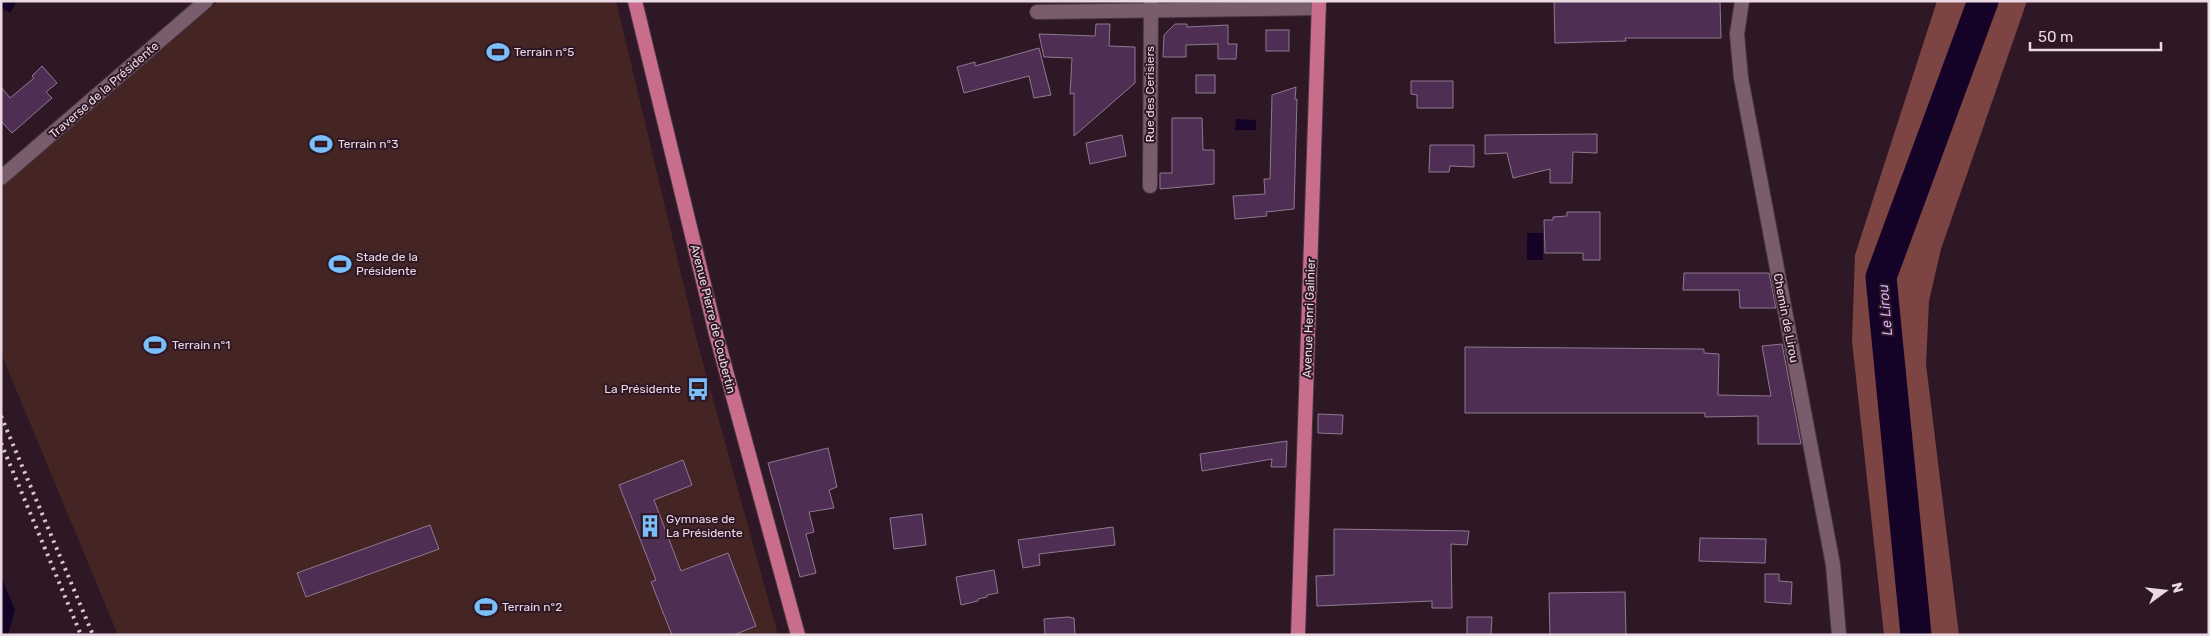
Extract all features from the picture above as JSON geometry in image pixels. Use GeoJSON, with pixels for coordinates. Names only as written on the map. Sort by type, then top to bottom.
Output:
{"type":"FeatureCollection","features":[{"type":"Feature","properties":{"kind":"main road","name":"Avenue Pierre de Coubertin"},"geometry":{"type":"LineString","coordinates":[[635,1],[716,334],[798,635]]}},
{"type":"Feature","properties":{"kind":"main road","name":"Avenue Henri Galinier"},"geometry":{"type":"LineString","coordinates":[[1298,635],[1319,5]]}},
{"type":"Feature","properties":{"kind":"street","name":"Traverse de la Présidente"},"geometry":{"type":"LineString","coordinates":[[1,178],[206,1]]}},
{"type":"Feature","properties":{"kind":"street","name":"Chemin de Lirou"},"geometry":{"type":"LineString","coordinates":[[1742,1],[1737,34],[1741,78],[1833,565],[1839,635]]}},
{"type":"Feature","properties":{"kind":"street"},"geometry":{"type":"LineString","coordinates":[[1037,12],[1150,6],[1319,5]]}},
{"type":"Feature","properties":{"kind":"street","name":"Rue des Cerisiers"},"geometry":{"type":"LineString","coordinates":[[1150,6],[1150,186]]}},
{"type":"Feature","properties":{"kind":"shaded area"},"geometry":{"type":"Polygon","coordinates":[[[1,1],[13,1],[16,3],[10,13],[1,7],[1,1]]]}},
{"type":"Feature","properties":{"kind":"shaded area","name":"Stade de la Présidente"},"geometry":{"type":"Polygon","coordinates":[[[219,1],[616,1],[697,341],[778,635],[118,635],[1,353],[1,186],[219,1]]]}},
{"type":"Feature","properties":{"kind":"shaded area"},"geometry":{"type":"Polygon","coordinates":[[[1937,1],[2027,1],[1941,249],[1929,301],[1926,364],[1959,635],[1884,635],[1852,341],[1855,255],[1937,1]]]}},
{"type":"Feature","properties":{"kind":"shaded area"},"geometry":{"type":"Polygon","coordinates":[[[1236,119],[1256,120],[1256,130],[1235,130],[1236,119]]]}},
{"type":"Feature","properties":{"kind":"shaded area"},"geometry":{"type":"Polygon","coordinates":[[[1527,233],[1543,233],[1543,260],[1527,260],[1527,233]]]}},
{"type":"Feature","properties":{"kind":"shaded area"},"geometry":{"type":"Polygon","coordinates":[[[1,576],[15,610],[8,635],[1,635],[1,576]]]}},
{"type":"Feature","properties":{"kind":"building"},"geometry":{"type":"Polygon","coordinates":[[[1554,1],[1720,1],[1721,38],[1625,38],[1626,41],[1555,43],[1554,1]]]}},
{"type":"Feature","properties":{"kind":"building"},"geometry":{"type":"Polygon","coordinates":[[[1096,24],[1110,24],[1109,46],[1135,47],[1135,83],[1074,136],[1074,93],[1070,94],[1072,58],[1044,57],[1039,34],[1095,36],[1096,24]]]}},
{"type":"Feature","properties":{"kind":"building"},"geometry":{"type":"Polygon","coordinates":[[[1175,24],[1187,24],[1187,27],[1228,25],[1228,44],[1237,44],[1236,59],[1218,59],[1218,44],[1186,45],[1186,57],[1163,57],[1164,35],[1175,24]]]}},
{"type":"Feature","properties":{"kind":"building"},"geometry":{"type":"Polygon","coordinates":[[[1266,30],[1289,30],[1289,51],[1266,51],[1266,30]]]}},
{"type":"Feature","properties":{"kind":"building"},"geometry":{"type":"Polygon","coordinates":[[[1039,48],[1051,95],[1034,98],[1029,76],[964,93],[957,67],[975,62],[975,66],[1039,48]]]}},
{"type":"Feature","properties":{"kind":"building"},"geometry":{"type":"Polygon","coordinates":[[[42,66],[57,83],[46,92],[52,98],[12,133],[1,121],[1,87],[10,98],[34,78],[32,76],[42,66]]]}},
{"type":"Feature","properties":{"kind":"building"},"geometry":{"type":"Polygon","coordinates":[[[1196,75],[1215,75],[1215,93],[1196,93],[1196,75]]]}},
{"type":"Feature","properties":{"kind":"building"},"geometry":{"type":"Polygon","coordinates":[[[1411,81],[1453,81],[1453,108],[1417,108],[1417,95],[1411,94],[1411,81]]]}},
{"type":"Feature","properties":{"kind":"building"},"geometry":{"type":"Polygon","coordinates":[[[1296,87],[1294,209],[1266,212],[1267,216],[1235,219],[1233,196],[1265,194],[1264,179],[1270,179],[1272,95],[1296,87]]]}},
{"type":"Feature","properties":{"kind":"building"},"geometry":{"type":"Polygon","coordinates":[[[1172,118],[1202,118],[1203,150],[1214,150],[1214,184],[1160,189],[1160,173],[1172,173],[1172,118]]]}},
{"type":"Feature","properties":{"kind":"building"},"geometry":{"type":"Polygon","coordinates":[[[1597,134],[1597,153],[1573,152],[1572,183],[1550,183],[1550,169],[1513,178],[1507,153],[1485,154],[1485,135],[1597,134]]]}},
{"type":"Feature","properties":{"kind":"building"},"geometry":{"type":"Polygon","coordinates":[[[1122,135],[1126,156],[1090,164],[1086,143],[1122,135]]]}},
{"type":"Feature","properties":{"kind":"building"},"geometry":{"type":"Polygon","coordinates":[[[1430,145],[1474,145],[1474,167],[1450,166],[1449,172],[1429,172],[1430,145]]]}},
{"type":"Feature","properties":{"kind":"building"},"geometry":{"type":"Polygon","coordinates":[[[1567,212],[1600,212],[1600,260],[1583,260],[1583,253],[1545,253],[1544,220],[1553,220],[1553,217],[1567,216],[1567,212]]]}},
{"type":"Feature","properties":{"kind":"building"},"geometry":{"type":"Polygon","coordinates":[[[1684,273],[1769,273],[1776,308],[1740,308],[1739,290],[1683,290],[1684,273]]]}},
{"type":"Feature","properties":{"kind":"building"},"geometry":{"type":"Polygon","coordinates":[[[1782,344],[1801,444],[1758,444],[1758,416],[1705,417],[1705,413],[1465,413],[1465,347],[1704,349],[1704,353],[1719,354],[1718,395],[1771,396],[1762,346],[1782,344]]]}},
{"type":"Feature","properties":{"kind":"building"},"geometry":{"type":"Polygon","coordinates":[[[1318,414],[1343,415],[1342,434],[1318,433],[1318,414]]]}},
{"type":"Feature","properties":{"kind":"building"},"geometry":{"type":"Polygon","coordinates":[[[1287,441],[1286,467],[1271,467],[1272,459],[1202,471],[1200,454],[1287,441]]]}},
{"type":"Feature","properties":{"kind":"building"},"geometry":{"type":"Polygon","coordinates":[[[828,448],[837,487],[829,490],[834,508],[809,512],[814,532],[806,534],[816,573],[800,577],[768,463],[828,448]]]}},
{"type":"Feature","properties":{"kind":"building","name":"Gymnase de La Présidente"},"geometry":{"type":"Polygon","coordinates":[[[683,460],[692,485],[654,500],[681,571],[728,553],[756,626],[734,635],[672,635],[651,582],[656,580],[619,485],[683,460]]]}},
{"type":"Feature","properties":{"kind":"building"},"geometry":{"type":"Polygon","coordinates":[[[922,514],[926,545],[894,549],[890,518],[922,514]]]}},
{"type":"Feature","properties":{"kind":"building"},"geometry":{"type":"Polygon","coordinates":[[[430,525],[439,549],[306,597],[297,573],[430,525]]]}},
{"type":"Feature","properties":{"kind":"building"},"geometry":{"type":"Polygon","coordinates":[[[1113,527],[1115,545],[1039,554],[1040,565],[1023,568],[1018,540],[1113,527]]]}},
{"type":"Feature","properties":{"kind":"building"},"geometry":{"type":"Polygon","coordinates":[[[1334,529],[1469,531],[1467,545],[1451,544],[1452,608],[1432,608],[1432,601],[1317,606],[1316,576],[1334,575],[1334,529]]]}},
{"type":"Feature","properties":{"kind":"building"},"geometry":{"type":"Polygon","coordinates":[[[1700,538],[1766,539],[1765,563],[1699,561],[1700,538]]]}},
{"type":"Feature","properties":{"kind":"building"},"geometry":{"type":"Polygon","coordinates":[[[994,570],[998,593],[961,605],[956,577],[994,570]]]}},
{"type":"Feature","properties":{"kind":"building"},"geometry":{"type":"Polygon","coordinates":[[[1765,574],[1779,574],[1779,581],[1792,582],[1791,604],[1765,602],[1765,574]]]}},
{"type":"Feature","properties":{"kind":"building"},"geometry":{"type":"Polygon","coordinates":[[[1625,592],[1626,635],[1550,635],[1549,593],[1625,592]]]}},
{"type":"Feature","properties":{"kind":"building"},"geometry":{"type":"Polygon","coordinates":[[[1467,617],[1492,617],[1491,635],[1467,635],[1467,617]]]}},
{"type":"Feature","properties":{"kind":"building"},"geometry":{"type":"Polygon","coordinates":[[[1074,618],[1075,635],[1045,635],[1044,619],[1074,618]]]}},
{"type":"Feature","properties":{"kind":"waterway","name":"Le Lirou"},"geometry":{"type":"LineString","coordinates":[[1916,635],[1881,277],[1983,1]]}},
{"type":"Feature","properties":{"kind":"railway"},"geometry":{"type":"LineString","coordinates":[[1,416],[93,635]]}},
{"type":"Feature","properties":{"kind":"railway"},"geometry":{"type":"LineString","coordinates":[[1,443],[81,635]]}},
{"type":"Feature","properties":{"kind":"place","name":"Terrain n°5"},"geometry":{"type":"Point","coordinates":[498,52]}},
{"type":"Feature","properties":{"kind":"place","name":"Terrain n°3"},"geometry":{"type":"Point","coordinates":[321,144]}},
{"type":"Feature","properties":{"kind":"place","name":"Stade de la Présidente"},"geometry":{"type":"Point","coordinates":[340,264]}},
{"type":"Feature","properties":{"kind":"place","name":"Terrain n°1"},"geometry":{"type":"Point","coordinates":[155,345]}},
{"type":"Feature","properties":{"kind":"place","name":"La Présidente"},"geometry":{"type":"Point","coordinates":[698,389]}},
{"type":"Feature","properties":{"kind":"place","name":"Gymnase de La Présidente"},"geometry":{"type":"Point","coordinates":[650,526]}},
{"type":"Feature","properties":{"kind":"place","name":"Terrain n°2"},"geometry":{"type":"Point","coordinates":[486,607]}}]}
